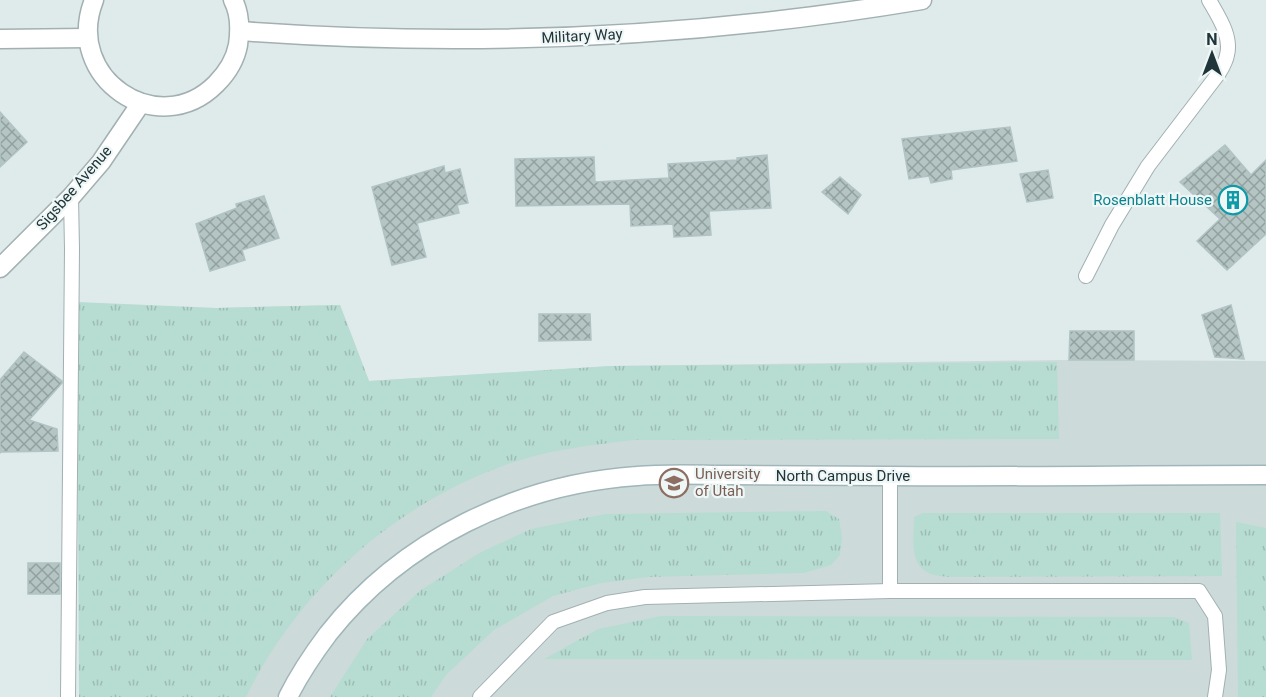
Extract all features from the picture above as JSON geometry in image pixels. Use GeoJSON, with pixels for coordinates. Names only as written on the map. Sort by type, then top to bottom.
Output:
{"type":"FeatureCollection","features":[{"type":"Feature","properties":{"kind":"street"},"geometry":{"type":"LineString","coordinates":[[93,0],[88,19],[87,38],[93,59],[104,78],[121,93],[141,102],[164,106],[187,102],[208,92],[225,75],[236,55],[240,31],[236,5],[233,0]]}},
{"type":"Feature","properties":{"kind":"street","name":"Military Way"},"geometry":{"type":"LineString","coordinates":[[240,31],[321,37],[542,39],[705,29],[849,12],[922,0]]}},
{"type":"Feature","properties":{"kind":"street"},"geometry":{"type":"LineString","coordinates":[[0,39],[87,38]]}},
{"type":"Feature","properties":{"kind":"street","name":"Sigsbee Avenue"},"geometry":{"type":"LineString","coordinates":[[0,268],[71,197],[101,162],[141,102]]}},
{"type":"Feature","properties":{"kind":"street","name":"North Campus Drive"},"geometry":{"type":"LineString","coordinates":[[288,697],[328,634],[363,596],[402,562],[443,535],[487,512],[534,494],[586,482],[637,476],[1266,475]]}},
{"type":"Feature","properties":{"kind":"lane"},"geometry":{"type":"LineString","coordinates":[[1086,276],[1112,225],[1148,166],[1219,73],[1227,57],[1228,45],[1224,30],[1209,0]]}},
{"type":"Feature","properties":{"kind":"lane"},"geometry":{"type":"LineString","coordinates":[[68,697],[71,197]]}},
{"type":"Feature","properties":{"kind":"lane"},"geometry":{"type":"LineString","coordinates":[[890,476],[890,591]]}},
{"type":"Feature","properties":{"kind":"lane"},"geometry":{"type":"LineString","coordinates":[[480,697],[553,622],[607,603],[645,597],[890,591],[1199,591],[1215,616],[1219,670],[1215,697]]}},
{"type":"Feature","properties":{"kind":"shaded area","name":"University of Utah"},"geometry":{"type":"Polygon","coordinates":[[[340,305],[369,381],[611,366],[1065,360],[1266,361],[1266,697],[83,697],[217,308],[340,305]]]}},
{"type":"Feature","properties":{"kind":"green space"},"geometry":{"type":"Polygon","coordinates":[[[77,302],[217,308],[340,305],[369,381],[611,366],[1057,362],[1059,439],[633,440],[538,455],[466,481],[427,502],[389,527],[354,555],[322,586],[293,621],[268,658],[246,697],[79,697],[77,302]]]}},
{"type":"Feature","properties":{"kind":"green space"},"geometry":{"type":"Polygon","coordinates":[[[826,511],[839,519],[842,537],[840,555],[831,565],[804,573],[649,577],[601,583],[553,596],[494,630],[446,675],[431,697],[330,697],[367,639],[421,590],[481,552],[531,529],[605,514],[826,511]]]}},
{"type":"Feature","properties":{"kind":"green space"},"geometry":{"type":"Polygon","coordinates":[[[923,513],[1220,513],[1222,576],[950,577],[935,575],[924,570],[914,550],[914,517],[923,513]]]}},
{"type":"Feature","properties":{"kind":"green space"},"geometry":{"type":"Polygon","coordinates":[[[1236,522],[1266,528],[1266,697],[1238,697],[1236,522]]]}},
{"type":"Feature","properties":{"kind":"green space"},"geometry":{"type":"Polygon","coordinates":[[[661,616],[1174,617],[1189,623],[1192,660],[544,659],[598,629],[661,616]]]}},
{"type":"Feature","properties":{"kind":"building"},"geometry":{"type":"Polygon","coordinates":[[[0,112],[27,142],[0,167],[0,112]]]}},
{"type":"Feature","properties":{"kind":"building"},"geometry":{"type":"Polygon","coordinates":[[[1010,127],[1017,161],[951,170],[952,179],[931,183],[929,176],[909,179],[902,139],[1010,127]]]}},
{"type":"Feature","properties":{"kind":"building","name":"Rosenblatt House"},"geometry":{"type":"Polygon","coordinates":[[[1225,145],[1251,175],[1266,160],[1266,234],[1227,270],[1197,241],[1220,219],[1180,182],[1225,145]]]}},
{"type":"Feature","properties":{"kind":"building"},"geometry":{"type":"Polygon","coordinates":[[[767,155],[771,208],[709,211],[711,235],[674,237],[673,224],[631,226],[630,204],[516,206],[515,159],[594,157],[595,182],[669,178],[668,164],[737,160],[737,158],[767,155]]]}},
{"type":"Feature","properties":{"kind":"building"},"geometry":{"type":"Polygon","coordinates":[[[444,166],[445,173],[460,169],[468,203],[457,205],[459,213],[417,223],[426,257],[392,265],[372,187],[444,166]]]}},
{"type":"Feature","properties":{"kind":"building"},"geometry":{"type":"Polygon","coordinates":[[[1048,170],[1053,198],[1027,202],[1020,174],[1048,170]]]}},
{"type":"Feature","properties":{"kind":"building"},"geometry":{"type":"Polygon","coordinates":[[[840,177],[861,195],[848,214],[822,192],[840,177]]]}},
{"type":"Feature","properties":{"kind":"building"},"geometry":{"type":"Polygon","coordinates":[[[264,196],[279,238],[242,250],[245,260],[210,271],[196,224],[237,208],[236,204],[264,196]]]}},
{"type":"Feature","properties":{"kind":"building"},"geometry":{"type":"Polygon","coordinates":[[[1231,305],[1244,359],[1215,357],[1202,315],[1231,305]]]}},
{"type":"Feature","properties":{"kind":"building"},"geometry":{"type":"Polygon","coordinates":[[[539,314],[590,314],[591,340],[539,341],[539,314]]]}},
{"type":"Feature","properties":{"kind":"building"},"geometry":{"type":"Polygon","coordinates":[[[1070,331],[1134,331],[1134,360],[1069,360],[1070,331]]]}},
{"type":"Feature","properties":{"kind":"building"},"geometry":{"type":"Polygon","coordinates":[[[24,352],[62,381],[29,420],[57,429],[58,451],[0,453],[0,380],[24,352]]]}},
{"type":"Feature","properties":{"kind":"building"},"geometry":{"type":"Polygon","coordinates":[[[28,563],[60,563],[60,594],[28,594],[28,563]]]}},
{"type":"Feature","properties":{"kind":"place","name":"Rosenblatt House"},"geometry":{"type":"Point","coordinates":[1233,200]}},
{"type":"Feature","properties":{"kind":"place","name":"University of Utah"},"geometry":{"type":"Point","coordinates":[674,483]}}]}
